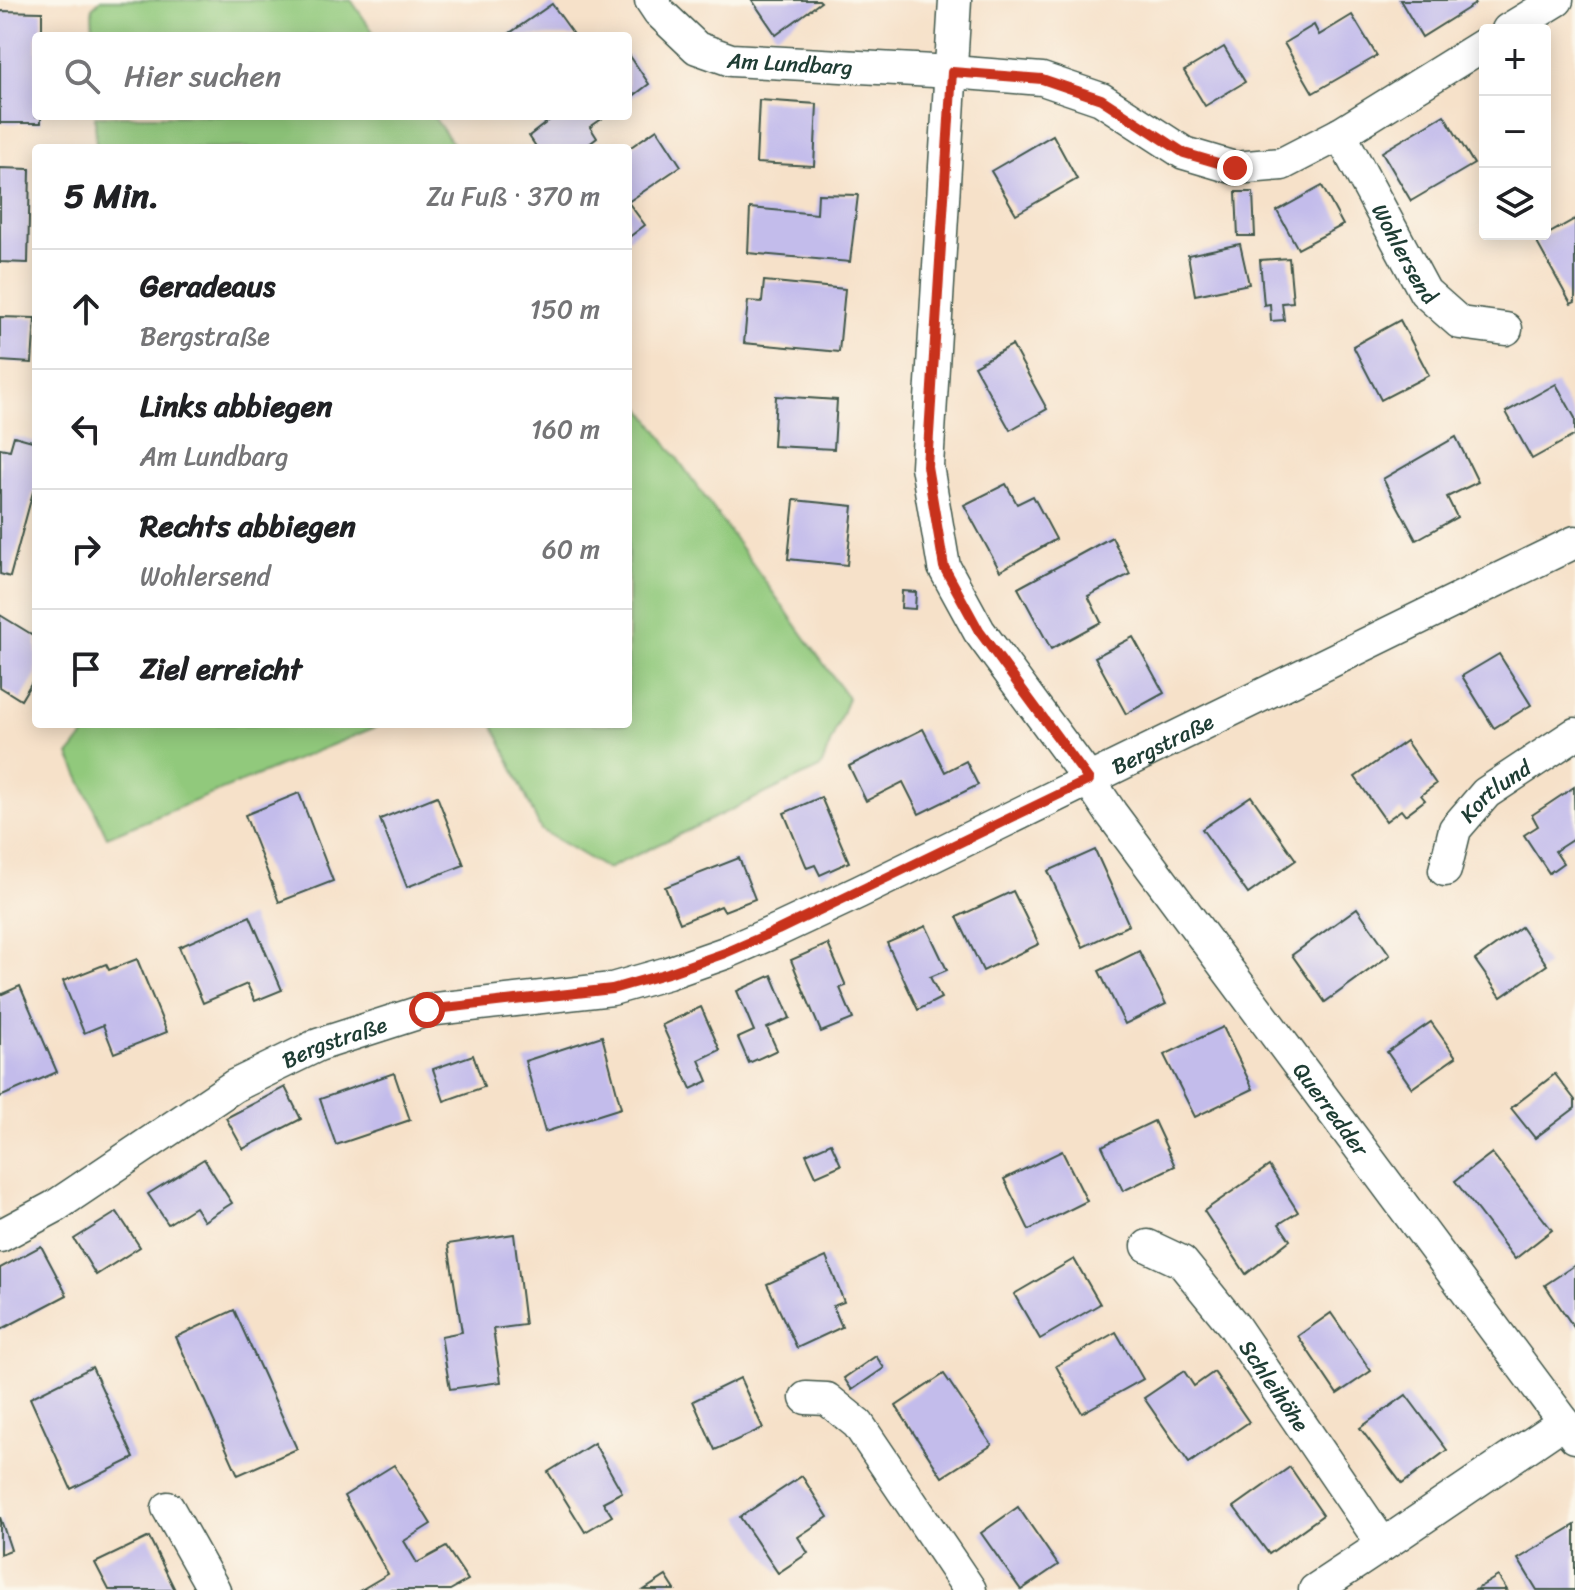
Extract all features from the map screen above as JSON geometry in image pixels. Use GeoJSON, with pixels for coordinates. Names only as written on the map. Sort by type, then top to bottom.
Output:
{"type":"FeatureCollection","features":[{"type":"Feature","properties":{"kind":"street","name":"Am Lundbarg"},"geometry":{"type":"LineString","coordinates":[[651,0],[659,12],[697,48],[731,60],[952,72]]}},
{"type":"Feature","properties":{"kind":"street"},"geometry":{"type":"LineString","coordinates":[[955,0],[927,466],[944,567],[979,631],[1089,780]]}},
{"type":"Feature","properties":{"kind":"street"},"geometry":{"type":"LineString","coordinates":[[1518,24],[1557,0]]}},
{"type":"Feature","properties":{"kind":"street"},"geometry":{"type":"LineString","coordinates":[[952,72],[1042,79],[1101,99],[1184,153],[1235,168],[1282,164],[1340,134],[1479,48]]}},
{"type":"Feature","properties":{"kind":"street","name":"Wohlersend"},"geometry":{"type":"LineString","coordinates":[[1340,134],[1425,292],[1460,323],[1506,329]]}},
{"type":"Feature","properties":{"kind":"street","name":"Bergstraße"},"geometry":{"type":"LineString","coordinates":[[0,1236],[54,1207],[234,1086],[318,1045],[427,1010],[612,989],[725,953],[1089,780],[1575,542]]}},
{"type":"Feature","properties":{"kind":"street","name":"Kortlund"},"geometry":{"type":"LineString","coordinates":[[1445,870],[1455,829],[1486,793],[1575,734]]}},
{"type":"Feature","properties":{"kind":"street","name":"Querredder"},"geometry":{"type":"LineString","coordinates":[[1089,780],[1569,1430]]}},
{"type":"Feature","properties":{"kind":"street","name":"Schleihöhe"},"geometry":{"type":"LineString","coordinates":[[1148,1246],[1182,1262],[1234,1326],[1383,1545]]}},
{"type":"Feature","properties":{"kind":"street"},"geometry":{"type":"LineString","coordinates":[[806,1398],[827,1399],[858,1424],[970,1590]]}},
{"type":"Feature","properties":{"kind":"street"},"geometry":{"type":"LineString","coordinates":[[1315,1590],[1569,1430]]}},
{"type":"Feature","properties":{"kind":"street"},"geometry":{"type":"LineString","coordinates":[[168,1508],[214,1590]]}},
{"type":"Feature","properties":{"kind":"green space"},"geometry":{"type":"Polygon","coordinates":[[[101,0],[351,0],[373,32],[93,32],[92,8],[101,0]]]}},
{"type":"Feature","properties":{"kind":"green space"},"geometry":{"type":"Polygon","coordinates":[[[95,120],[436,120],[453,144],[96,144],[95,120]]]}},
{"type":"Feature","properties":{"kind":"green space"},"geometry":{"type":"Polygon","coordinates":[[[632,395],[848,698],[821,767],[607,869],[541,830],[495,728],[632,728],[632,395]]]}},
{"type":"Feature","properties":{"kind":"green space"},"geometry":{"type":"Polygon","coordinates":[[[90,728],[373,728],[107,837],[69,755],[90,728]]]}},
{"type":"Feature","properties":{"kind":"building"},"geometry":{"type":"Polygon","coordinates":[[[752,0],[819,0],[821,2],[776,35],[752,0]]]}},
{"type":"Feature","properties":{"kind":"building"},"geometry":{"type":"Polygon","coordinates":[[[1400,0],[1473,0],[1475,4],[1422,37],[1400,0]]]}},
{"type":"Feature","properties":{"kind":"building"},"geometry":{"type":"Polygon","coordinates":[[[552,4],[572,32],[511,32],[552,4]]]}},
{"type":"Feature","properties":{"kind":"building"},"geometry":{"type":"Polygon","coordinates":[[[0,11],[42,12],[42,32],[32,32],[32,120],[41,120],[41,123],[0,123],[0,11]]]}},
{"type":"Feature","properties":{"kind":"building"},"geometry":{"type":"Polygon","coordinates":[[[1352,15],[1377,56],[1313,93],[1284,43],[1314,25],[1319,35],[1352,15]]]}},
{"type":"Feature","properties":{"kind":"building"},"geometry":{"type":"Polygon","coordinates":[[[1224,47],[1245,82],[1205,106],[1184,71],[1224,47]]]}},
{"type":"Feature","properties":{"kind":"building"},"geometry":{"type":"Polygon","coordinates":[[[632,59],[649,84],[632,97],[632,59]]]}},
{"type":"Feature","properties":{"kind":"building"},"geometry":{"type":"Polygon","coordinates":[[[759,100],[817,104],[814,166],[756,163],[759,100]]]}},
{"type":"Feature","properties":{"kind":"building"},"geometry":{"type":"Polygon","coordinates":[[[1444,115],[1474,164],[1411,201],[1382,152],[1444,115]]]}},
{"type":"Feature","properties":{"kind":"building"},"geometry":{"type":"Polygon","coordinates":[[[550,120],[600,120],[590,127],[597,138],[589,144],[534,144],[529,136],[550,120]]]}},
{"type":"Feature","properties":{"kind":"building"},"geometry":{"type":"Polygon","coordinates":[[[657,129],[681,166],[632,199],[632,146],[657,129]]]}},
{"type":"Feature","properties":{"kind":"building"},"geometry":{"type":"Polygon","coordinates":[[[1053,135],[1077,179],[1016,214],[991,171],[1053,135]]]}},
{"type":"Feature","properties":{"kind":"building"},"geometry":{"type":"Polygon","coordinates":[[[0,168],[30,169],[28,263],[0,262],[0,168]]]}},
{"type":"Feature","properties":{"kind":"building"},"geometry":{"type":"Polygon","coordinates":[[[1322,186],[1343,225],[1298,249],[1277,211],[1322,186]]]}},
{"type":"Feature","properties":{"kind":"building"},"geometry":{"type":"Polygon","coordinates":[[[1236,192],[1253,192],[1255,236],[1238,236],[1236,192]]]}},
{"type":"Feature","properties":{"kind":"building"},"geometry":{"type":"Polygon","coordinates":[[[818,194],[858,195],[850,262],[748,253],[750,208],[817,214],[818,194]]]}},
{"type":"Feature","properties":{"kind":"building"},"geometry":{"type":"Polygon","coordinates":[[[632,207],[645,225],[632,235],[632,207]]]}},
{"type":"Feature","properties":{"kind":"building"},"geometry":{"type":"Polygon","coordinates":[[[1575,219],[1575,302],[1571,304],[1536,241],[1551,240],[1551,233],[1575,219]]]}},
{"type":"Feature","properties":{"kind":"building"},"geometry":{"type":"Polygon","coordinates":[[[1240,244],[1249,284],[1195,295],[1188,255],[1240,244]]]}},
{"type":"Feature","properties":{"kind":"building"},"geometry":{"type":"Polygon","coordinates":[[[1289,258],[1293,302],[1282,303],[1284,320],[1271,321],[1270,304],[1264,305],[1260,260],[1289,258]]]}},
{"type":"Feature","properties":{"kind":"building"},"geometry":{"type":"Polygon","coordinates":[[[764,281],[845,289],[839,352],[744,343],[748,301],[762,302],[764,281]]]}},
{"type":"Feature","properties":{"kind":"building"},"geometry":{"type":"Polygon","coordinates":[[[0,317],[32,318],[32,363],[0,361],[0,317]]]}},
{"type":"Feature","properties":{"kind":"building"},"geometry":{"type":"Polygon","coordinates":[[[1400,320],[1429,375],[1381,400],[1353,346],[1400,320]]]}},
{"type":"Feature","properties":{"kind":"building"},"geometry":{"type":"Polygon","coordinates":[[[1012,345],[1047,409],[1010,430],[974,366],[1012,345]]]}},
{"type":"Feature","properties":{"kind":"building"},"geometry":{"type":"Polygon","coordinates":[[[1556,384],[1575,418],[1575,435],[1532,459],[1506,412],[1556,384]]]}},
{"type":"Feature","properties":{"kind":"building"},"geometry":{"type":"Polygon","coordinates":[[[776,396],[837,400],[834,449],[773,446],[776,396]]]}},
{"type":"Feature","properties":{"kind":"building"},"geometry":{"type":"Polygon","coordinates":[[[14,436],[32,441],[32,496],[10,577],[0,574],[0,448],[10,450],[14,436]]]}},
{"type":"Feature","properties":{"kind":"building"},"geometry":{"type":"Polygon","coordinates":[[[1456,437],[1478,482],[1447,497],[1457,517],[1416,540],[1383,479],[1456,437]]]}},
{"type":"Feature","properties":{"kind":"building"},"geometry":{"type":"Polygon","coordinates":[[[1006,484],[1017,504],[1033,496],[1056,539],[1000,571],[964,505],[1006,484]]]}},
{"type":"Feature","properties":{"kind":"building"},"geometry":{"type":"Polygon","coordinates":[[[794,500],[853,506],[847,565],[788,559],[794,500]]]}},
{"type":"Feature","properties":{"kind":"building"},"geometry":{"type":"Polygon","coordinates":[[[1112,537],[1130,574],[1088,596],[1101,622],[1051,649],[1018,588],[1112,537]]]}},
{"type":"Feature","properties":{"kind":"building"},"geometry":{"type":"Polygon","coordinates":[[[902,591],[916,592],[915,609],[901,608],[902,591]]]}},
{"type":"Feature","properties":{"kind":"building"},"geometry":{"type":"Polygon","coordinates":[[[0,615],[32,635],[32,682],[21,700],[0,687],[0,615]]]}},
{"type":"Feature","properties":{"kind":"building"},"geometry":{"type":"Polygon","coordinates":[[[1133,637],[1164,693],[1126,714],[1095,657],[1133,637]]]}},
{"type":"Feature","properties":{"kind":"building"},"geometry":{"type":"Polygon","coordinates":[[[1499,654],[1531,705],[1494,728],[1462,676],[1499,654]]]}},
{"type":"Feature","properties":{"kind":"building"},"geometry":{"type":"Polygon","coordinates":[[[923,729],[945,772],[966,761],[978,785],[919,814],[903,782],[866,801],[849,766],[923,729]]]}},
{"type":"Feature","properties":{"kind":"building"},"geometry":{"type":"Polygon","coordinates":[[[1406,741],[1436,784],[1421,795],[1425,800],[1405,815],[1401,810],[1386,821],[1355,777],[1406,741]]]}},
{"type":"Feature","properties":{"kind":"building"},"geometry":{"type":"Polygon","coordinates":[[[1574,787],[1575,838],[1555,851],[1563,863],[1549,873],[1524,835],[1538,826],[1532,815],[1574,787]]]}},
{"type":"Feature","properties":{"kind":"building"},"geometry":{"type":"Polygon","coordinates":[[[299,793],[333,881],[279,902],[245,815],[299,793]]]}},
{"type":"Feature","properties":{"kind":"building"},"geometry":{"type":"Polygon","coordinates":[[[437,796],[464,865],[407,887],[380,819],[437,796]]]}},
{"type":"Feature","properties":{"kind":"building"},"geometry":{"type":"Polygon","coordinates":[[[1251,796],[1296,860],[1248,894],[1202,829],[1251,796]]]}},
{"type":"Feature","properties":{"kind":"building"},"geometry":{"type":"Polygon","coordinates":[[[821,797],[849,862],[820,875],[815,865],[807,868],[784,813],[821,797]]]}},
{"type":"Feature","properties":{"kind":"building"},"geometry":{"type":"Polygon","coordinates":[[[1095,850],[1129,925],[1083,947],[1048,871],[1095,850]]]}},
{"type":"Feature","properties":{"kind":"building"},"geometry":{"type":"Polygon","coordinates":[[[739,858],[755,899],[724,911],[721,906],[680,923],[665,887],[739,858]]]}},
{"type":"Feature","properties":{"kind":"building"},"geometry":{"type":"Polygon","coordinates":[[[1013,891],[1039,944],[983,971],[957,917],[1013,891]]]}},
{"type":"Feature","properties":{"kind":"building"},"geometry":{"type":"Polygon","coordinates":[[[1357,908],[1390,955],[1325,1002],[1292,955],[1357,908]]]}},
{"type":"Feature","properties":{"kind":"building"},"geometry":{"type":"Polygon","coordinates":[[[250,916],[282,990],[255,1001],[247,984],[203,1003],[179,947],[250,916]]]}},
{"type":"Feature","properties":{"kind":"building"},"geometry":{"type":"Polygon","coordinates":[[[926,926],[947,970],[930,977],[941,998],[918,1010],[887,943],[926,926]]]}},
{"type":"Feature","properties":{"kind":"building"},"geometry":{"type":"Polygon","coordinates":[[[1521,927],[1547,965],[1501,997],[1475,960],[1521,927]]]}},
{"type":"Feature","properties":{"kind":"building"},"geometry":{"type":"Polygon","coordinates":[[[828,944],[846,986],[840,988],[853,1019],[821,1032],[791,960],[828,944]]]}},
{"type":"Feature","properties":{"kind":"building"},"geometry":{"type":"Polygon","coordinates":[[[1139,951],[1166,1004],[1125,1024],[1099,971],[1139,951]]]}},
{"type":"Feature","properties":{"kind":"building"},"geometry":{"type":"Polygon","coordinates":[[[137,959],[167,1032],[114,1053],[103,1025],[84,1033],[63,981],[106,964],[109,970],[137,959]]]}},
{"type":"Feature","properties":{"kind":"building"},"geometry":{"type":"Polygon","coordinates":[[[772,975],[790,1018],[767,1028],[777,1050],[749,1063],[738,1038],[754,1031],[737,991],[772,975]]]}},
{"type":"Feature","properties":{"kind":"building"},"geometry":{"type":"Polygon","coordinates":[[[20,986],[57,1072],[0,1097],[0,995],[20,986]]]}},
{"type":"Feature","properties":{"kind":"building"},"geometry":{"type":"Polygon","coordinates":[[[701,1007],[720,1050],[699,1060],[708,1081],[691,1089],[662,1025],[701,1007]]]}},
{"type":"Feature","properties":{"kind":"building"},"geometry":{"type":"Polygon","coordinates":[[[1431,1022],[1456,1057],[1412,1088],[1387,1052],[1431,1022]]]}},
{"type":"Feature","properties":{"kind":"building"},"geometry":{"type":"Polygon","coordinates":[[[1223,1027],[1253,1089],[1195,1117],[1164,1055],[1223,1027]]]}},
{"type":"Feature","properties":{"kind":"building"},"geometry":{"type":"Polygon","coordinates":[[[602,1036],[621,1108],[545,1132],[525,1061],[602,1036]]]}},
{"type":"Feature","properties":{"kind":"building"},"geometry":{"type":"Polygon","coordinates":[[[473,1055],[484,1087],[444,1101],[433,1069],[473,1055]]]}},
{"type":"Feature","properties":{"kind":"building"},"geometry":{"type":"Polygon","coordinates":[[[394,1073],[410,1120],[336,1145],[320,1099],[394,1073]]]}},
{"type":"Feature","properties":{"kind":"building"},"geometry":{"type":"Polygon","coordinates":[[[1555,1074],[1575,1100],[1575,1108],[1535,1138],[1511,1108],[1555,1074]]]}},
{"type":"Feature","properties":{"kind":"building"},"geometry":{"type":"Polygon","coordinates":[[[285,1087],[301,1119],[243,1149],[226,1118],[285,1087]]]}},
{"type":"Feature","properties":{"kind":"building"},"geometry":{"type":"Polygon","coordinates":[[[1154,1121],[1175,1166],[1123,1191],[1102,1146],[1154,1121]]]}},
{"type":"Feature","properties":{"kind":"building"},"geometry":{"type":"Polygon","coordinates":[[[831,1143],[841,1165],[816,1176],[806,1154],[831,1143]]]}},
{"type":"Feature","properties":{"kind":"building"},"geometry":{"type":"Polygon","coordinates":[[[1062,1151],[1087,1201],[1029,1230],[1004,1179],[1062,1151]]]}},
{"type":"Feature","properties":{"kind":"building"},"geometry":{"type":"Polygon","coordinates":[[[1492,1153],[1552,1230],[1515,1259],[1455,1181],[1492,1153]]]}},
{"type":"Feature","properties":{"kind":"building"},"geometry":{"type":"Polygon","coordinates":[[[204,1159],[232,1203],[204,1221],[195,1207],[168,1224],[148,1194],[204,1159]]]}},
{"type":"Feature","properties":{"kind":"building"},"geometry":{"type":"Polygon","coordinates":[[[1269,1166],[1298,1212],[1279,1224],[1290,1240],[1246,1274],[1204,1211],[1269,1166]]]}},
{"type":"Feature","properties":{"kind":"building"},"geometry":{"type":"Polygon","coordinates":[[[117,1212],[140,1247],[96,1275],[74,1239],[117,1212]]]}},
{"type":"Feature","properties":{"kind":"building"},"geometry":{"type":"Polygon","coordinates":[[[514,1234],[525,1325],[493,1329],[501,1382],[450,1389],[441,1336],[462,1332],[448,1244],[514,1234]]]}},
{"type":"Feature","properties":{"kind":"building"},"geometry":{"type":"Polygon","coordinates":[[[41,1246],[67,1295],[0,1330],[0,1268],[41,1246]]]}},
{"type":"Feature","properties":{"kind":"building"},"geometry":{"type":"Polygon","coordinates":[[[826,1257],[844,1302],[833,1306],[842,1327],[797,1348],[767,1284],[826,1257]]]}},
{"type":"Feature","properties":{"kind":"building"},"geometry":{"type":"Polygon","coordinates":[[[1074,1259],[1100,1304],[1040,1339],[1014,1294],[1074,1259]]]}},
{"type":"Feature","properties":{"kind":"building"},"geometry":{"type":"Polygon","coordinates":[[[1575,1265],[1575,1329],[1545,1285],[1575,1265]]]}},
{"type":"Feature","properties":{"kind":"building"},"geometry":{"type":"Polygon","coordinates":[[[234,1310],[297,1449],[238,1475],[176,1337],[234,1310]]]}},
{"type":"Feature","properties":{"kind":"building"},"geometry":{"type":"Polygon","coordinates":[[[1331,1313],[1371,1371],[1337,1394],[1298,1336],[1331,1313]]]}},
{"type":"Feature","properties":{"kind":"building"},"geometry":{"type":"Polygon","coordinates":[[[1116,1332],[1143,1379],[1082,1413],[1056,1366],[1116,1332]]]}},
{"type":"Feature","properties":{"kind":"building"},"geometry":{"type":"Polygon","coordinates":[[[876,1356],[884,1368],[852,1390],[844,1378],[876,1356]]]}},
{"type":"Feature","properties":{"kind":"building"},"geometry":{"type":"Polygon","coordinates":[[[92,1367],[134,1458],[71,1489],[30,1398],[92,1367]]]}},
{"type":"Feature","properties":{"kind":"building"},"geometry":{"type":"Polygon","coordinates":[[[1184,1371],[1194,1386],[1214,1372],[1249,1422],[1189,1463],[1144,1398],[1184,1371]]]}},
{"type":"Feature","properties":{"kind":"building"},"geometry":{"type":"Polygon","coordinates":[[[944,1374],[992,1445],[942,1477],[896,1406],[944,1374]]]}},
{"type":"Feature","properties":{"kind":"building"},"geometry":{"type":"Polygon","coordinates":[[[740,1378],[763,1428],[715,1450],[693,1401],[740,1378]]]}},
{"type":"Feature","properties":{"kind":"building"},"geometry":{"type":"Polygon","coordinates":[[[1406,1395],[1447,1450],[1402,1484],[1360,1428],[1406,1395]]]}},
{"type":"Feature","properties":{"kind":"building"},"geometry":{"type":"Polygon","coordinates":[[[594,1443],[622,1492],[603,1502],[612,1516],[585,1532],[548,1472],[594,1443]]]}},
{"type":"Feature","properties":{"kind":"building"},"geometry":{"type":"Polygon","coordinates":[[[394,1465],[431,1524],[404,1541],[417,1563],[446,1547],[468,1580],[450,1590],[361,1590],[388,1574],[344,1496],[394,1465]]]}},
{"type":"Feature","properties":{"kind":"building"},"geometry":{"type":"Polygon","coordinates":[[[1290,1467],[1323,1515],[1269,1554],[1234,1507],[1290,1467]]]}},
{"type":"Feature","properties":{"kind":"building"},"geometry":{"type":"Polygon","coordinates":[[[802,1476],[828,1517],[798,1537],[808,1553],[778,1573],[740,1517],[802,1476]]]}},
{"type":"Feature","properties":{"kind":"building"},"geometry":{"type":"Polygon","coordinates":[[[1018,1507],[1058,1565],[1021,1590],[981,1533],[1018,1507]]]}},
{"type":"Feature","properties":{"kind":"building"},"geometry":{"type":"Polygon","coordinates":[[[0,1517],[11,1550],[0,1554],[0,1517]]]}},
{"type":"Feature","properties":{"kind":"building"},"geometry":{"type":"Polygon","coordinates":[[[1575,1525],[1575,1590],[1537,1590],[1518,1559],[1575,1525]]]}},
{"type":"Feature","properties":{"kind":"building"},"geometry":{"type":"Polygon","coordinates":[[[149,1537],[175,1590],[109,1590],[95,1563],[149,1537]]]}},
{"type":"Feature","properties":{"kind":"building"},"geometry":{"type":"Polygon","coordinates":[[[666,1576],[675,1590],[644,1590],[666,1576]]]}},
{"type":"Feature","properties":{"kind":"building"},"geometry":{"type":"Polygon","coordinates":[[[1498,1576],[1507,1590],[1475,1590],[1498,1576]]]}},
{"type":"Feature","properties":{"kind":"route"},"geometry":{"type":"LineString","coordinates":[[427,1010],[612,989],[668,973],[778,930],[1089,780],[979,631],[944,567],[927,466],[952,72],[1042,79],[1101,99],[1184,153],[1235,168]]}}]}
